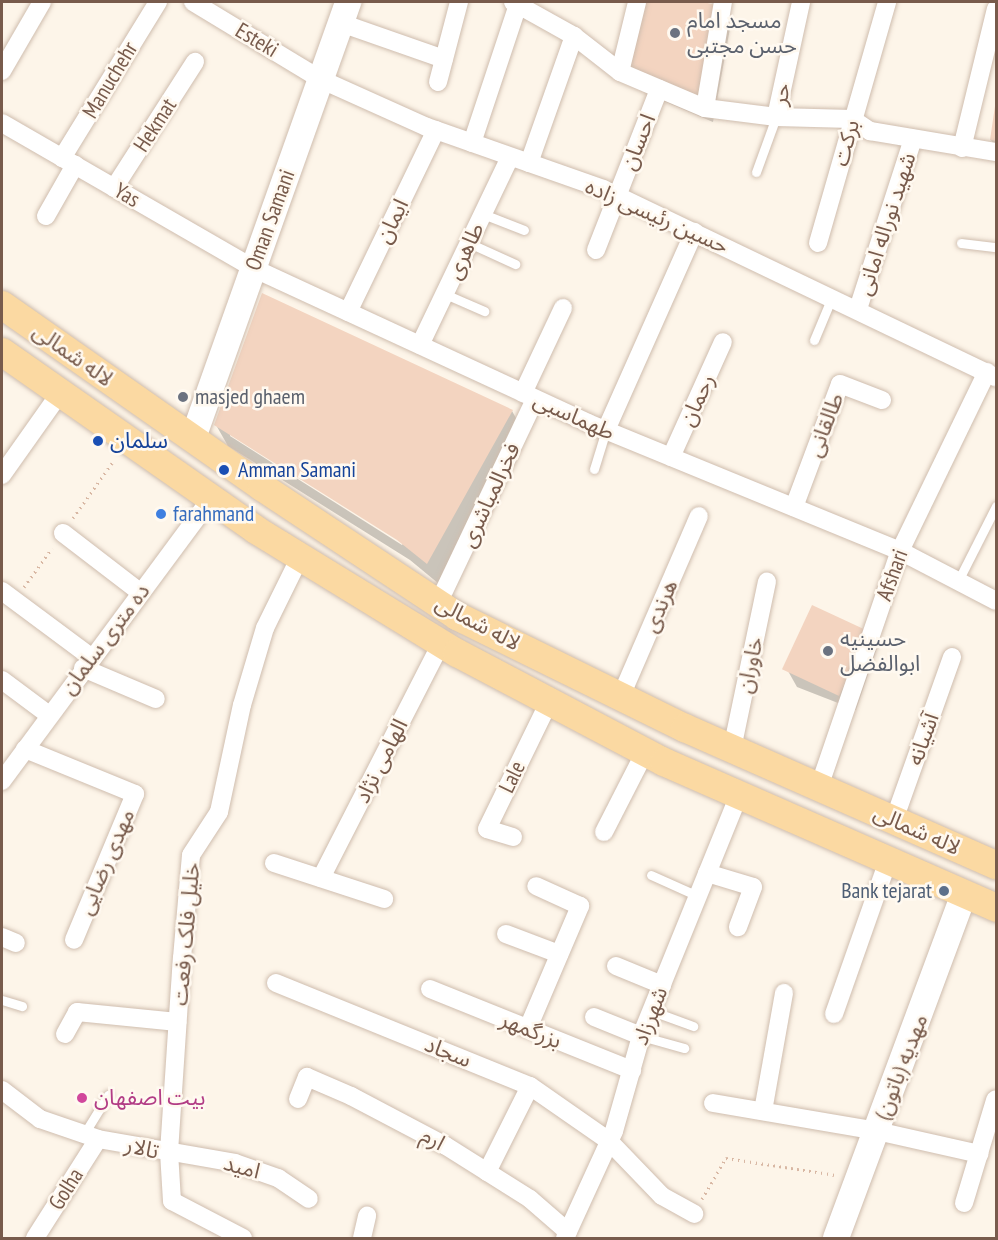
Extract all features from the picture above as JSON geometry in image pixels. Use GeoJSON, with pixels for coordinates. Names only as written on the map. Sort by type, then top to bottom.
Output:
{"type":"FeatureCollection","features":[{"type":"Feature","properties":{"kind":"main road","name":"لاله شمالی"},"geometry":{"type":"LineString","coordinates":[[2,305],[193,438],[457,616],[699,734],[996,865]]}},
{"type":"Feature","properties":{"kind":"main road","name":"لاله شمالی"},"geometry":{"type":"LineString","coordinates":[[2,352],[211,499],[300,557],[441,643],[549,702],[678,768],[996,908]]}},
{"type":"Feature","properties":{"kind":"main road"},"geometry":{"type":"LineString","coordinates":[[678,768],[699,734]]}},
{"type":"Feature","properties":{"kind":"street"},"geometry":{"type":"LineString","coordinates":[[2,71],[42,2]]}},
{"type":"Feature","properties":{"kind":"street","name":"Manuchehr"},"geometry":{"type":"LineString","coordinates":[[46,216],[69,162],[158,2]]}},
{"type":"Feature","properties":{"kind":"street","name":"Esteki"},"geometry":{"type":"LineString","coordinates":[[194,2],[320,79]]}},
{"type":"Feature","properties":{"kind":"street"},"geometry":{"type":"LineString","coordinates":[[438,82],[459,2]]}},
{"type":"Feature","properties":{"kind":"street"},"geometry":{"type":"LineString","coordinates":[[620,72],[638,2]]}},
{"type":"Feature","properties":{"kind":"street"},"geometry":{"type":"LineString","coordinates":[[705,108],[723,2]]}},
{"type":"Feature","properties":{"kind":"street","name":"حر"},"geometry":{"type":"LineString","coordinates":[[776,117],[801,2]]}},
{"type":"Feature","properties":{"kind":"street","name":"برکت"},"geometry":{"type":"LineString","coordinates":[[818,243],[887,2]]}},
{"type":"Feature","properties":{"kind":"street"},"geometry":{"type":"LineString","coordinates":[[472,143],[516,3],[574,36],[620,72],[705,108],[776,117],[852,119],[870,131],[996,152]]}},
{"type":"Feature","properties":{"kind":"street"},"geometry":{"type":"LineString","coordinates":[[963,148],[996,9]]}},
{"type":"Feature","properties":{"kind":"street"},"geometry":{"type":"LineString","coordinates":[[344,12],[444,59]]}},
{"type":"Feature","properties":{"kind":"street","name":"Oman Samani"},"geometry":{"type":"LineString","coordinates":[[193,438],[344,12]]}},
{"type":"Feature","properties":{"kind":"street"},"geometry":{"type":"LineString","coordinates":[[529,163],[574,36]]}},
{"type":"Feature","properties":{"kind":"street","name":"Hekmat"},"geometry":{"type":"LineString","coordinates":[[114,188],[195,62]]}},
{"type":"Feature","properties":{"kind":"street","name":"حسین رئیسی زاده"},"geometry":{"type":"LineString","coordinates":[[320,79],[436,130],[617,196],[993,372]]}},
{"type":"Feature","properties":{"kind":"street","name":"احسان"},"geometry":{"type":"LineString","coordinates":[[596,250],[659,88]]}},
{"type":"Feature","properties":{"kind":"street","name":"Yas"},"geometry":{"type":"LineString","coordinates":[[2,123],[253,268]]}},
{"type":"Feature","properties":{"kind":"street","name":"ایمان"},"geometry":{"type":"LineString","coordinates":[[348,312],[436,130]]}},
{"type":"Feature","properties":{"kind":"street","name":"شهید نوراله امانی"},"geometry":{"type":"LineString","coordinates":[[858,309],[913,139]]}},
{"type":"Feature","properties":{"kind":"street","name":"طاهری"},"geometry":{"type":"LineString","coordinates":[[420,345],[510,157]]}},
{"type":"Feature","properties":{"kind":"street"},"geometry":{"type":"LineString","coordinates":[[606,430],[694,232]]}},
{"type":"Feature","properties":{"kind":"street","name":"طهماسبی"},"geometry":{"type":"LineString","coordinates":[[253,268],[606,430],[900,550],[996,601]]}},
{"type":"Feature","properties":{"kind":"street","name":"فخرالمباشری"},"geometry":{"type":"LineString","coordinates":[[444,591],[529,396],[563,308]]}},
{"type":"Feature","properties":{"kind":"street","name":"رحمان"},"geometry":{"type":"LineString","coordinates":[[671,457],[723,342]]}},
{"type":"Feature","properties":{"kind":"street","name":"Afshari"},"geometry":{"type":"LineString","coordinates":[[819,787],[900,550],[993,372]]}},
{"type":"Feature","properties":{"kind":"street","name":"طالقانی"},"geometry":{"type":"LineString","coordinates":[[794,507],[840,384],[882,400]]}},
{"type":"Feature","properties":{"kind":"street"},"geometry":{"type":"LineString","coordinates":[[2,475],[60,393]]}},
{"type":"Feature","properties":{"kind":"street","name":"ده متری سلمان"},"geometry":{"type":"LineString","coordinates":[[4,773],[25,749],[211,499]]}},
{"type":"Feature","properties":{"kind":"street","name":"هرندی"},"geometry":{"type":"LineString","coordinates":[[621,696],[699,516]]}},
{"type":"Feature","properties":{"kind":"street"},"geometry":{"type":"LineString","coordinates":[[63,532],[140,592]]}},
{"type":"Feature","properties":{"kind":"street","name":"خلیل فلک رفعت"},"geometry":{"type":"LineString","coordinates":[[169,1152],[191,855],[219,812],[242,705],[265,628],[300,557]]}},
{"type":"Feature","properties":{"kind":"street","name":"خاوران"},"geometry":{"type":"LineString","coordinates":[[732,749],[767,582]]}},
{"type":"Feature","properties":{"kind":"street"},"geometry":{"type":"LineString","coordinates":[[2,591],[87,663],[156,699]]}},
{"type":"Feature","properties":{"kind":"street","name":"الهامی نژاد"},"geometry":{"type":"LineString","coordinates":[[321,878],[441,643]]}},
{"type":"Feature","properties":{"kind":"street","name":"آشیانه"},"geometry":{"type":"LineString","coordinates":[[894,820],[952,657]]}},
{"type":"Feature","properties":{"kind":"street"},"geometry":{"type":"LineString","coordinates":[[2,680],[49,715]]}},
{"type":"Feature","properties":{"kind":"street","name":"Lale"},"geometry":{"type":"LineString","coordinates":[[513,837],[487,829],[549,702]]}},
{"type":"Feature","properties":{"kind":"street","name":"مهدی رضایی"},"geometry":{"type":"LineString","coordinates":[[25,749],[135,794],[74,940]]}},
{"type":"Feature","properties":{"kind":"street"},"geometry":{"type":"LineString","coordinates":[[604,832],[645,752]]}},
{"type":"Feature","properties":{"kind":"street","name":"شهرزاد"},"geometry":{"type":"LineString","coordinates":[[566,1235],[609,1141],[641,1036],[739,795]]}},
{"type":"Feature","properties":{"kind":"street"},"geometry":{"type":"LineString","coordinates":[[834,1014],[888,861]]}},
{"type":"Feature","properties":{"kind":"street"},"geometry":{"type":"LineString","coordinates":[[274,863],[384,899]]}},
{"type":"Feature","properties":{"kind":"street"},"geometry":{"type":"LineString","coordinates":[[707,873],[753,887],[738,927]]}},
{"type":"Feature","properties":{"kind":"street"},"geometry":{"type":"LineString","coordinates":[[528,1028],[580,906],[536,886]]}},
{"type":"Feature","properties":{"kind":"street","name":"مهدیه (باتون)"},"geometry":{"type":"LineString","coordinates":[[836,1239],[964,894]]}},
{"type":"Feature","properties":{"kind":"street"},"geometry":{"type":"LineString","coordinates":[[506,934],[560,954]]}},
{"type":"Feature","properties":{"kind":"street"},"geometry":{"type":"LineString","coordinates":[[616,966],[662,985]]}},
{"type":"Feature","properties":{"kind":"street","name":"سجاد"},"geometry":{"type":"LineString","coordinates":[[276,983],[530,1086],[609,1141],[662,1196],[694,1214]]}},
{"type":"Feature","properties":{"kind":"street","name":"بزرگمهر"},"geometry":{"type":"LineString","coordinates":[[430,989],[632,1070]]}},
{"type":"Feature","properties":{"kind":"street"},"geometry":{"type":"LineString","coordinates":[[763,1111],[784,993]]}},
{"type":"Feature","properties":{"kind":"street"},"geometry":{"type":"LineString","coordinates":[[65,1034],[77,1012],[178,1022]]}},
{"type":"Feature","properties":{"kind":"street"},"geometry":{"type":"LineString","coordinates":[[594,1017],[641,1036]]}},
{"type":"Feature","properties":{"kind":"street","name":"ارم"},"geometry":{"type":"LineString","coordinates":[[298,1099],[307,1077],[393,1118],[530,1199],[566,1235]]}},
{"type":"Feature","properties":{"kind":"street"},"geometry":{"type":"LineString","coordinates":[[487,1172],[530,1086]]}},
{"type":"Feature","properties":{"kind":"street","name":"تالار"},"geometry":{"type":"LineString","coordinates":[[2,1090],[40,1119],[91,1136],[169,1152],[172,1201],[243,1239]]}},
{"type":"Feature","properties":{"kind":"street"},"geometry":{"type":"LineString","coordinates":[[964,1203],[995,1100]]}},
{"type":"Feature","properties":{"kind":"street"},"geometry":{"type":"LineString","coordinates":[[714,1102],[877,1131],[979,1154]]}},
{"type":"Feature","properties":{"kind":"street","name":"Golha"},"geometry":{"type":"LineString","coordinates":[[35,1239],[91,1136]]}},
{"type":"Feature","properties":{"kind":"street","name":"امید"},"geometry":{"type":"LineString","coordinates":[[169,1152],[235,1163],[278,1178],[309,1199]]}},
{"type":"Feature","properties":{"kind":"street"},"geometry":{"type":"LineString","coordinates":[[362,1239],[367,1216]]}},
{"type":"Feature","properties":{"kind":"lane"},"geometry":{"type":"LineString","coordinates":[[756,172],[776,117]]}},
{"type":"Feature","properties":{"kind":"lane"},"geometry":{"type":"LineString","coordinates":[[483,214],[524,230]]}},
{"type":"Feature","properties":{"kind":"lane"},"geometry":{"type":"LineString","coordinates":[[469,243],[515,264]]}},
{"type":"Feature","properties":{"kind":"lane"},"geometry":{"type":"LineString","coordinates":[[961,243],[996,247]]}},
{"type":"Feature","properties":{"kind":"lane"},"geometry":{"type":"LineString","coordinates":[[445,294],[484,311]]}},
{"type":"Feature","properties":{"kind":"lane"},"geometry":{"type":"LineString","coordinates":[[814,340],[832,297]]}},
{"type":"Feature","properties":{"kind":"lane"},"geometry":{"type":"LineString","coordinates":[[594,469],[606,430]]}},
{"type":"Feature","properties":{"kind":"lane"},"geometry":{"type":"LineString","coordinates":[[958,581],[996,506]]}},
{"type":"Feature","properties":{"kind":"lane"},"geometry":{"type":"LineString","coordinates":[[651,875],[698,896]]}},
{"type":"Feature","properties":{"kind":"lane"},"geometry":{"type":"LineString","coordinates":[[2,1000],[22,1006]]}},
{"type":"Feature","properties":{"kind":"lane"},"geometry":{"type":"LineString","coordinates":[[652,1011],[693,1026]]}},
{"type":"Feature","properties":{"kind":"lane"},"geometry":{"type":"LineString","coordinates":[[641,1036],[684,1048]]}},
{"type":"Feature","properties":{"kind":"lane"},"geometry":{"type":"LineString","coordinates":[[91,1136],[108,1095]]}},
{"type":"Feature","properties":{"kind":"path"},"geometry":{"type":"LineString","coordinates":[[694,1214],[726,1158],[859,1179]]}},
{"type":"Feature","properties":{"kind":"building","name":"مسجد امام حسن مجتبی"},"geometry":{"type":"Polygon","coordinates":[[[643,2],[704,2],[719,6],[702,103],[633,74],[628,61],[643,2]]]}},
{"type":"Feature","properties":{"kind":"building"},"geometry":{"type":"Polygon","coordinates":[[[996,106],[996,141],[990,140],[996,106]]]}},
{"type":"Feature","properties":{"kind":"building"},"geometry":{"type":"Polygon","coordinates":[[[262,293],[513,410],[427,564],[397,540],[214,425],[262,293]]]}},
{"type":"Feature","properties":{"kind":"building","name":"حسینیه ابوالفضل"},"geometry":{"type":"Polygon","coordinates":[[[812,605],[869,632],[839,696],[782,669],[812,605]]]}},
{"type":"Feature","properties":{"kind":"place","name":"مسجد امام حسن مجتبی"},"geometry":{"type":"Point","coordinates":[675,33]}},
{"type":"Feature","properties":{"kind":"place","name":"masjed ghaem"},"geometry":{"type":"Point","coordinates":[183,397]}},
{"type":"Feature","properties":{"kind":"place","name":"سلمان"},"geometry":{"type":"Point","coordinates":[98,441]}},
{"type":"Feature","properties":{"kind":"place","name":"Amman Samani"},"geometry":{"type":"Point","coordinates":[224,470]}},
{"type":"Feature","properties":{"kind":"place","name":"farahmand"},"geometry":{"type":"Point","coordinates":[161,514]}},
{"type":"Feature","properties":{"kind":"place","name":"حسینیه ابوالفضل"},"geometry":{"type":"Point","coordinates":[828,651]}},
{"type":"Feature","properties":{"kind":"place","name":"Bank tejarat"},"geometry":{"type":"Point","coordinates":[944,891]}},
{"type":"Feature","properties":{"kind":"place","name":"بيت اصفهان"},"geometry":{"type":"Point","coordinates":[82,1098]}}]}
